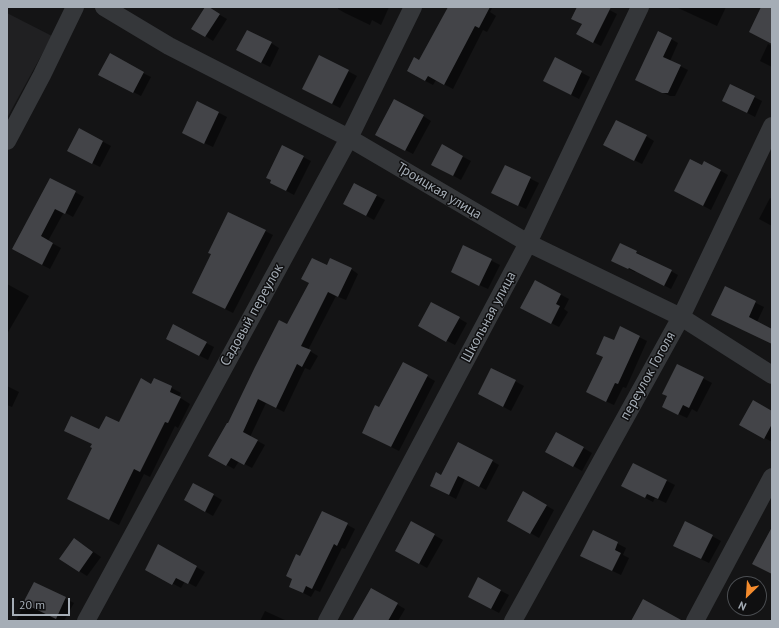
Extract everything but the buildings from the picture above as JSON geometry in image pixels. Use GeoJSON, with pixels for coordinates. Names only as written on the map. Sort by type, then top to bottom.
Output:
{"type":"FeatureCollection","features":[{"type":"Feature","properties":{"kind":"street"},"geometry":{"type":"LineString","coordinates":[[7,141],[42,75],[75,7]]}},
{"type":"Feature","properties":{"kind":"street","name":"Троицкая улица"},"geometry":{"type":"LineString","coordinates":[[104,7],[169,46],[348,138],[528,243],[681,317],[772,375]]}},
{"type":"Feature","properties":{"kind":"street","name":"Садовый переулок"},"geometry":{"type":"LineString","coordinates":[[86,621],[348,138],[413,7]]}},
{"type":"Feature","properties":{"kind":"street","name":"Школьная улица"},"geometry":{"type":"LineString","coordinates":[[327,621],[528,243],[640,7]]}},
{"type":"Feature","properties":{"kind":"street","name":"переулок Гоголя"},"geometry":{"type":"LineString","coordinates":[[513,621],[681,317],[772,126]]}},
{"type":"Feature","properties":{"kind":"street"},"geometry":{"type":"LineString","coordinates":[[695,621],[772,477]]}},
{"type":"Feature","properties":{"kind":"shaded area"},"geometry":{"type":"Polygon","coordinates":[[[7,13],[52,36],[7,118],[7,13]]]}}]}
